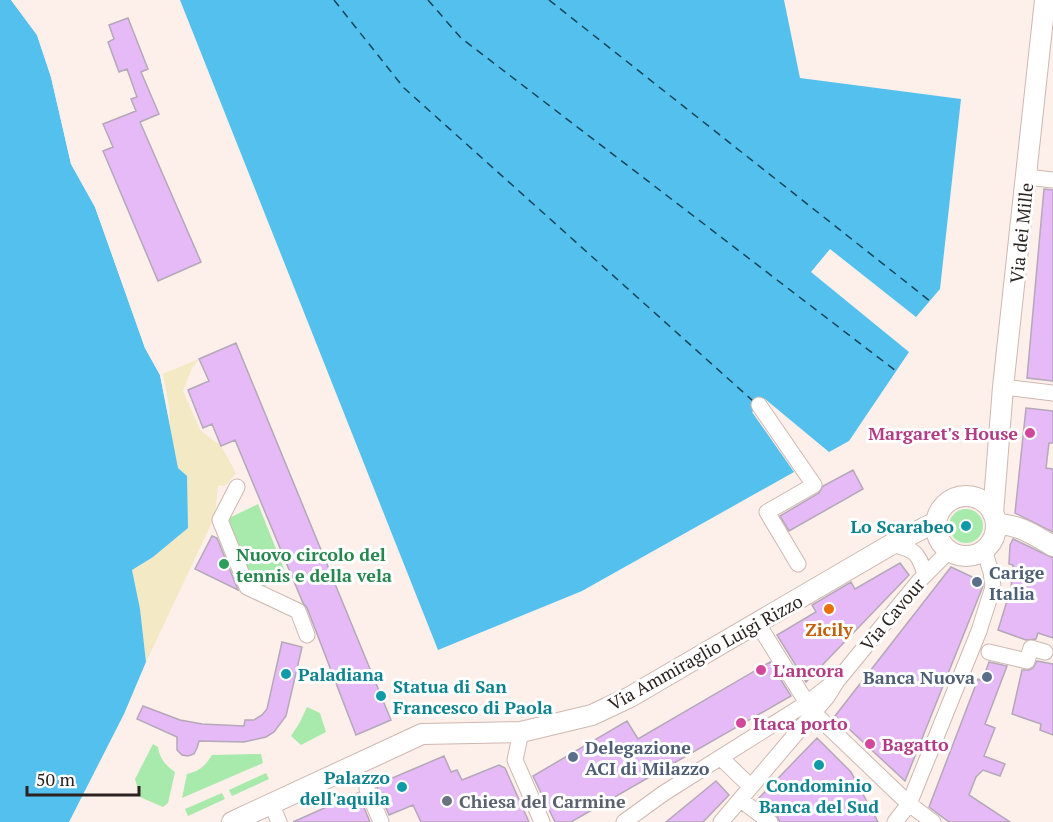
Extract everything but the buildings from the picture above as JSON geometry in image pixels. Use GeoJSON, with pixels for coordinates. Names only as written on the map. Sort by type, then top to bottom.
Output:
{"type":"FeatureCollection","features":[{"type":"Feature","properties":{"kind":"main road","name":"Via dei Mille"},"geometry":{"type":"LineString","coordinates":[[984,550],[993,539],[1003,387],[1045,0]]}},
{"type":"Feature","properties":{"kind":"main road"},"geometry":{"type":"LineString","coordinates":[[972,497],[997,465]]}},
{"type":"Feature","properties":{"kind":"main road"},"geometry":{"type":"LineString","coordinates":[[984,550],[970,556],[956,554],[949,551],[939,538],[936,522],[941,510],[950,501],[964,496],[972,497],[988,506],[995,519],[1022,528],[1053,546]]}},
{"type":"Feature","properties":{"kind":"main road","name":"Via Ammiraglio Luigi Rizzo"},"geometry":{"type":"LineString","coordinates":[[272,803],[422,734],[521,732],[592,715],[630,697],[892,544],[936,522]]}},
{"type":"Feature","properties":{"kind":"main road"},"geometry":{"type":"LineString","coordinates":[[232,822],[272,803]]}},
{"type":"Feature","properties":{"kind":"street"},"geometry":{"type":"LineString","coordinates":[[1027,177],[1053,180]]}},
{"type":"Feature","properties":{"kind":"street"},"geometry":{"type":"LineString","coordinates":[[1003,387],[1053,393]]}},
{"type":"Feature","properties":{"kind":"street"},"geometry":{"type":"LineString","coordinates":[[759,405],[814,485],[767,512],[798,564]]}},
{"type":"Feature","properties":{"kind":"street"},"geometry":{"type":"LineString","coordinates":[[237,487],[220,520],[248,587],[298,611],[307,635]]}},
{"type":"Feature","properties":{"kind":"street"},"geometry":{"type":"LineString","coordinates":[[892,544],[912,549],[919,557],[925,574]]}},
{"type":"Feature","properties":{"kind":"street"},"geometry":{"type":"LineString","coordinates":[[895,822],[909,804],[979,632],[993,587],[992,572],[984,550]]}},
{"type":"Feature","properties":{"kind":"street","name":"Via Cavour"},"geometry":{"type":"LineString","coordinates":[[721,822],[741,800],[810,708],[827,697],[837,681],[925,574],[949,551]]}},
{"type":"Feature","properties":{"kind":"street"},"geometry":{"type":"LineString","coordinates":[[758,624],[810,708],[909,804],[933,822]]}},
{"type":"Feature","properties":{"kind":"street"},"geometry":{"type":"LineString","coordinates":[[989,652],[1027,661],[1031,648],[1045,652]]}},
{"type":"Feature","properties":{"kind":"street"},"geometry":{"type":"LineString","coordinates":[[624,822],[721,758],[810,708]]}},
{"type":"Feature","properties":{"kind":"street"},"geometry":{"type":"LineString","coordinates":[[521,732],[515,760],[542,822]]}},
{"type":"Feature","properties":{"kind":"street"},"geometry":{"type":"LineString","coordinates":[[721,758],[751,787]]}},
{"type":"Feature","properties":{"kind":"street"},"geometry":{"type":"LineString","coordinates":[[367,789],[381,822]]}},
{"type":"Feature","properties":{"kind":"street"},"geometry":{"type":"LineString","coordinates":[[741,800],[770,822]]}},
{"type":"Feature","properties":{"kind":"street"},"geometry":{"type":"LineString","coordinates":[[272,803],[279,822]]}},
{"type":"Feature","properties":{"kind":"green space"},"geometry":{"type":"Polygon","coordinates":[[[258,504],[287,576],[260,588],[250,582],[225,520],[258,504]]]}},
{"type":"Feature","properties":{"kind":"green space"},"geometry":{"type":"Polygon","coordinates":[[[966,509],[978,514],[983,526],[978,538],[966,543],[954,538],[949,526],[954,514],[966,509]]]}},
{"type":"Feature","properties":{"kind":"green space"},"geometry":{"type":"Polygon","coordinates":[[[307,707],[320,713],[326,732],[301,745],[291,736],[307,707]]]}},
{"type":"Feature","properties":{"kind":"green space"},"geometry":{"type":"Polygon","coordinates":[[[153,744],[158,747],[163,761],[175,772],[168,803],[163,807],[140,797],[135,779],[153,744]]]}},
{"type":"Feature","properties":{"kind":"green space"},"geometry":{"type":"Polygon","coordinates":[[[261,754],[263,763],[182,798],[187,774],[202,768],[212,755],[261,754]]]}},
{"type":"Feature","properties":{"kind":"green space"},"geometry":{"type":"Polygon","coordinates":[[[266,773],[269,779],[232,796],[229,790],[266,773]]]}},
{"type":"Feature","properties":{"kind":"green space"},"geometry":{"type":"Polygon","coordinates":[[[222,793],[225,799],[188,816],[185,809],[222,793]]]}},
{"type":"Feature","properties":{"kind":"sand"},"geometry":{"type":"Polygon","coordinates":[[[199,359],[192,368],[183,391],[200,430],[221,446],[236,473],[226,485],[218,486],[215,516],[146,662],[140,610],[132,570],[153,557],[188,528],[160,375],[199,359]]]}},
{"type":"Feature","properties":{"kind":"water"},"geometry":{"type":"Polygon","coordinates":[[[0,0],[11,0],[37,35],[51,77],[71,164],[95,207],[145,348],[160,375],[178,468],[187,476],[188,528],[153,557],[132,570],[140,609],[146,662],[124,714],[69,822],[0,822],[0,0]]]}},
{"type":"Feature","properties":{"kind":"water"},"geometry":{"type":"Polygon","coordinates":[[[180,0],[784,0],[800,78],[961,99],[940,289],[916,317],[830,249],[811,272],[909,352],[849,441],[829,452],[765,399],[752,412],[794,472],[582,591],[438,650],[180,0]]]}},
{"type":"Feature","properties":{"kind":"pier"},"geometry":{"type":"Polygon","coordinates":[[[11,0],[15,0],[40,34],[54,77],[74,163],[97,206],[147,347],[163,374],[170,425],[160,375],[145,348],[95,207],[71,164],[51,77],[37,35],[11,0]]]}},
{"type":"Feature","properties":{"kind":"ferry route"},"geometry":{"type":"LineString","coordinates":[[334,0],[404,88],[753,401]]}},
{"type":"Feature","properties":{"kind":"ferry route"},"geometry":{"type":"LineString","coordinates":[[428,0],[461,38],[896,371]]}},
{"type":"Feature","properties":{"kind":"ferry route"},"geometry":{"type":"LineString","coordinates":[[549,0],[930,301]]}},
{"type":"Feature","properties":{"kind":"place","name":"Margaret's House"},"geometry":{"type":"Point","coordinates":[1030,433]}},
{"type":"Feature","properties":{"kind":"place","name":"Lo Scarabeo"},"geometry":{"type":"Point","coordinates":[966,526]}},
{"type":"Feature","properties":{"kind":"place","name":"Nuovo circolo del tennis e della vela"},"geometry":{"type":"Point","coordinates":[224,564]}},
{"type":"Feature","properties":{"kind":"place","name":"Carige Italia"},"geometry":{"type":"Point","coordinates":[977,582]}},
{"type":"Feature","properties":{"kind":"place","name":"Zicily"},"geometry":{"type":"Point","coordinates":[829,609]}},
{"type":"Feature","properties":{"kind":"place","name":"L'ancora"},"geometry":{"type":"Point","coordinates":[761,670]}},
{"type":"Feature","properties":{"kind":"place","name":"Paladiana"},"geometry":{"type":"Point","coordinates":[286,674]}},
{"type":"Feature","properties":{"kind":"place","name":"Banca Nuova"},"geometry":{"type":"Point","coordinates":[987,677]}},
{"type":"Feature","properties":{"kind":"place","name":"Statua di San Francesco di Paola"},"geometry":{"type":"Point","coordinates":[381,696]}},
{"type":"Feature","properties":{"kind":"place","name":"Itaca porto"},"geometry":{"type":"Point","coordinates":[741,723]}},
{"type":"Feature","properties":{"kind":"place","name":"Bagatto"},"geometry":{"type":"Point","coordinates":[870,744]}},
{"type":"Feature","properties":{"kind":"place","name":"Delegazione ACI di Milazzo"},"geometry":{"type":"Point","coordinates":[573,757]}},
{"type":"Feature","properties":{"kind":"place","name":"Condominio Banca del Sud"},"geometry":{"type":"Point","coordinates":[819,765]}},
{"type":"Feature","properties":{"kind":"place","name":"Palazzo dell'aquila"},"geometry":{"type":"Point","coordinates":[402,787]}},
{"type":"Feature","properties":{"kind":"place","name":"Chiesa del Carmine"},"geometry":{"type":"Point","coordinates":[447,801]}}]}
